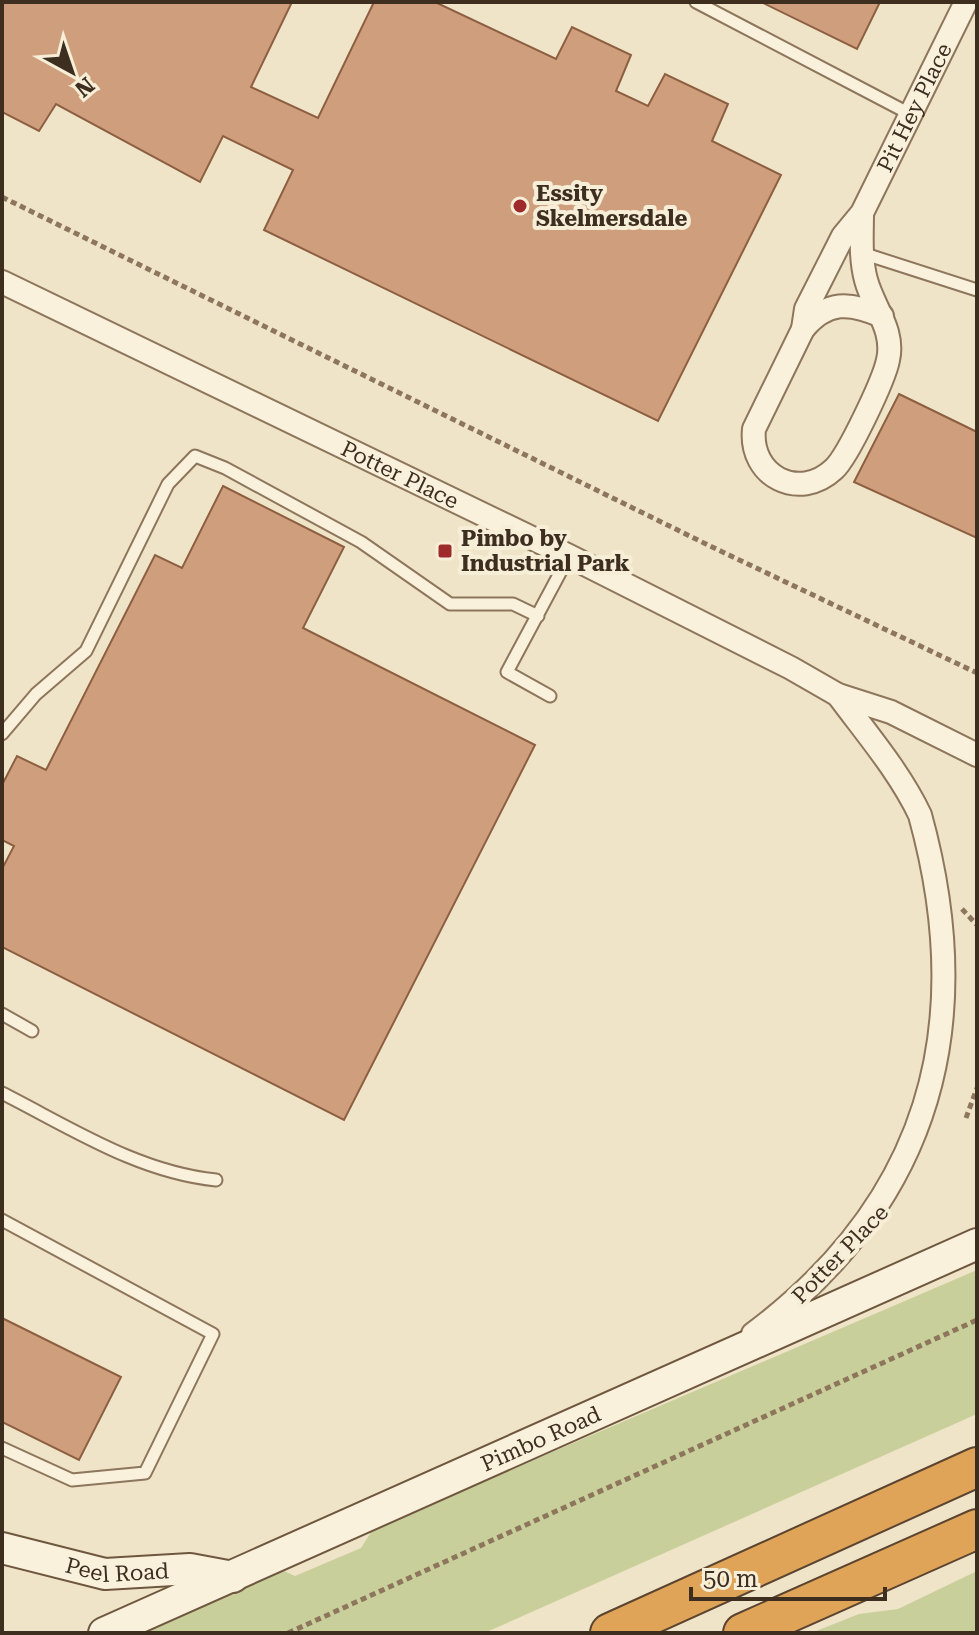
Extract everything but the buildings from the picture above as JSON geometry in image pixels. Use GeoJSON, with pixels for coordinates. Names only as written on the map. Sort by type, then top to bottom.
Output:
{"type":"FeatureCollection","features":[{"type":"Feature","properties":{"kind":"highway"},"geometry":{"type":"LineString","coordinates":[[610,1633],[977,1467]]}},
{"type":"Feature","properties":{"kind":"highway"},"geometry":{"type":"LineString","coordinates":[[743,1633],[977,1529]]}},
{"type":"Feature","properties":{"kind":"street","name":"Pit Hey Place"},"geometry":{"type":"LineString","coordinates":[[803,329],[806,309],[843,236],[862,213],[966,2]]}},
{"type":"Feature","properties":{"kind":"street","name":"Pit Hey Place"},"geometry":{"type":"LineString","coordinates":[[862,213],[866,280],[882,316],[889,355],[884,374],[838,466],[821,480],[802,484],[769,473],[757,460],[753,445],[754,429],[803,329],[820,311],[831,306],[857,306],[882,316]]}},
{"type":"Feature","properties":{"kind":"street","name":"Potter Place"},"geometry":{"type":"LineString","coordinates":[[2,282],[569,556],[791,668],[838,695],[891,712],[977,755]]}},
{"type":"Feature","properties":{"kind":"street","name":"Potter Place"},"geometry":{"type":"LineString","coordinates":[[730,1352],[794,1303],[872,1227],[926,1146],[959,1047],[963,1000],[960,954],[948,893],[934,846],[893,769],[838,695]]}},
{"type":"Feature","properties":{"kind":"street","name":"Pimbo Road"},"geometry":{"type":"LineString","coordinates":[[104,1633],[977,1244]]}},
{"type":"Feature","properties":{"kind":"street","name":"Peel Road"},"geometry":{"type":"LineString","coordinates":[[2,1548],[105,1574],[190,1569],[233,1577]]}},
{"type":"Feature","properties":{"kind":"lane"},"geometry":{"type":"LineString","coordinates":[[696,2],[910,114]]}},
{"type":"Feature","properties":{"kind":"lane"},"geometry":{"type":"LineString","coordinates":[[862,253],[977,290]]}},
{"type":"Feature","properties":{"kind":"lane"},"geometry":{"type":"LineString","coordinates":[[2,734],[36,694],[86,651],[168,484],[195,456],[225,468],[361,542],[450,604],[513,604],[538,616]]}},
{"type":"Feature","properties":{"kind":"lane"},"geometry":{"type":"LineString","coordinates":[[550,696],[507,672],[569,556]]}},
{"type":"Feature","properties":{"kind":"lane"},"geometry":{"type":"LineString","coordinates":[[2,1014],[32,1031]]}},
{"type":"Feature","properties":{"kind":"lane"},"geometry":{"type":"LineString","coordinates":[[2,1093],[143,1165],[185,1177],[216,1180]]}},
{"type":"Feature","properties":{"kind":"lane"},"geometry":{"type":"LineString","coordinates":[[2,1220],[213,1334],[145,1473],[72,1480],[2,1448]]}},
{"type":"Feature","properties":{"kind":"path"},"geometry":{"type":"LineString","coordinates":[[2,197],[696,539],[977,673]]}},
{"type":"Feature","properties":{"kind":"path"},"geometry":{"type":"LineString","coordinates":[[966,1118],[977,1088]]}},
{"type":"Feature","properties":{"kind":"path"},"geometry":{"type":"LineString","coordinates":[[288,1633],[977,1320]]}},
{"type":"Feature","properties":{"kind":"green space"},"geometry":{"type":"Polygon","coordinates":[[[977,1270],[977,1414],[498,1627],[484,1633],[138,1633],[282,1570],[295,1576],[361,1548],[373,1529],[977,1270]]]}},
{"type":"Feature","properties":{"kind":"green space"},"geometry":{"type":"Polygon","coordinates":[[[977,1571],[977,1633],[811,1633],[859,1614],[898,1609],[977,1571]]]}},
{"type":"Feature","properties":{"kind":"place","name":"Essity Skelmersdale"},"geometry":{"type":"Point","coordinates":[520,206]}},
{"type":"Feature","properties":{"kind":"place","name":"Pimbo by Industrial Park"},"geometry":{"type":"Point","coordinates":[445,551]}}]}
